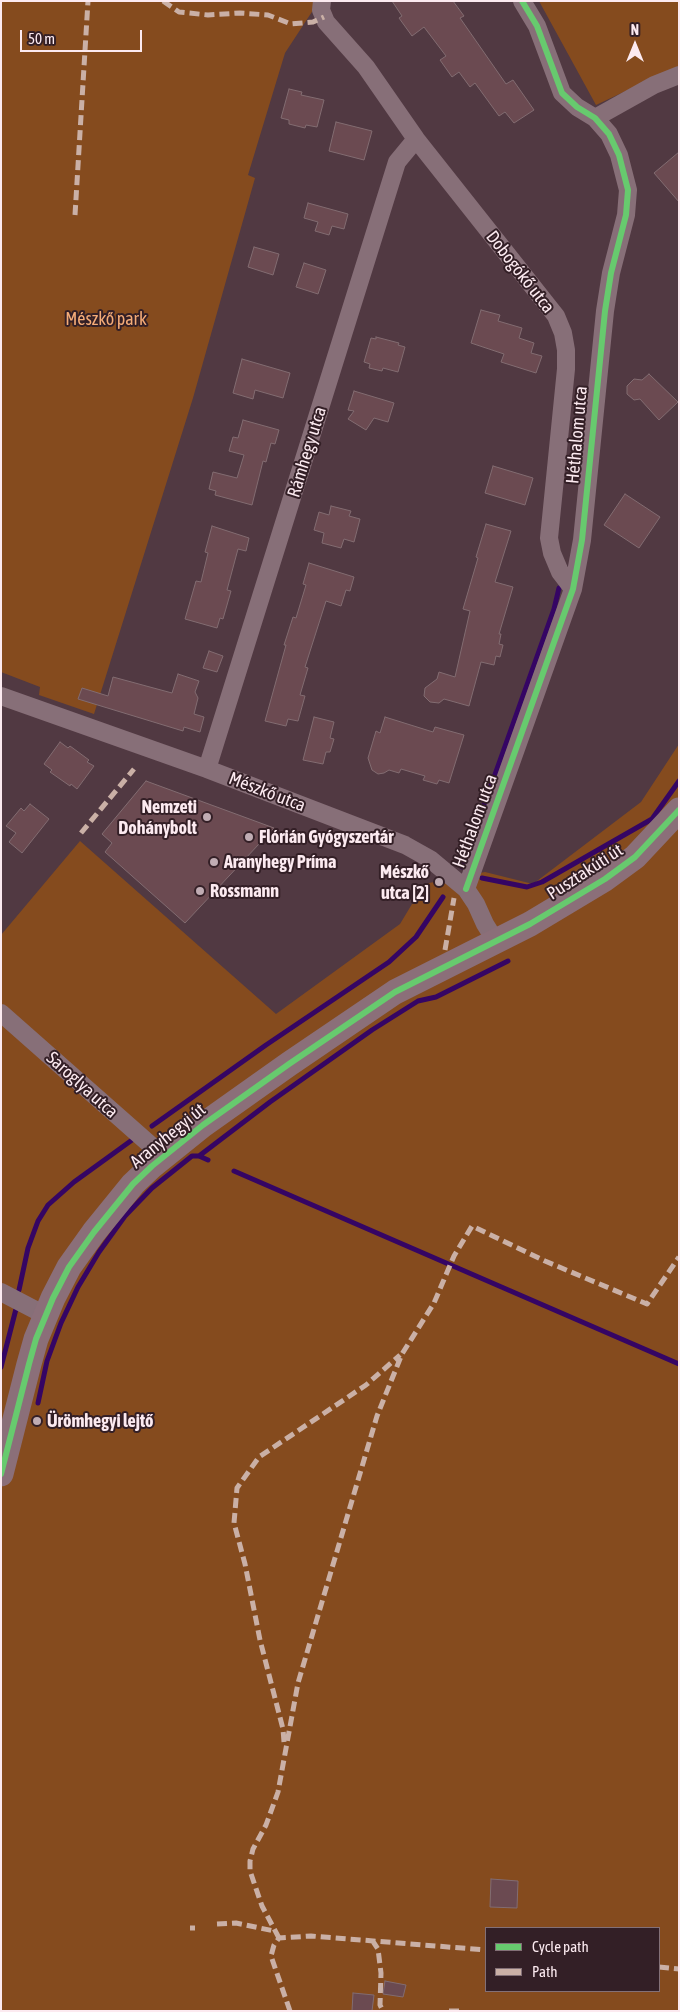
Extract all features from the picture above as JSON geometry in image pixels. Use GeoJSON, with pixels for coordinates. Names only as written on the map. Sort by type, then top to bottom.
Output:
{"type":"FeatureCollection","features":[{"type":"Feature","properties":{"kind":"street","name":"Dobogókő utca"},"geometry":{"type":"LineString","coordinates":[[322,1],[321,10],[326,22],[366,67],[416,139],[556,316],[563,333],[566,369],[549,538],[552,553],[560,572],[573,589]]}},
{"type":"Feature","properties":{"kind":"street","name":"Héthalom utca"},"geometry":{"type":"LineString","coordinates":[[466,889],[573,589],[582,540],[605,311],[611,274],[626,215],[628,190],[619,155],[610,134],[595,118],[577,107],[562,93],[537,26],[522,1]]}},
{"type":"Feature","properties":{"kind":"street"},"geometry":{"type":"LineString","coordinates":[[595,118],[654,85],[679,75]]}},
{"type":"Feature","properties":{"kind":"street","name":"Rámhegy utca"},"geometry":{"type":"LineString","coordinates":[[207,769],[397,162],[416,139]]}},
{"type":"Feature","properties":{"kind":"street","name":"Mészkő utca"},"geometry":{"type":"LineString","coordinates":[[1,696],[207,769],[405,845],[430,859],[466,889],[495,940]]}},
{"type":"Feature","properties":{"kind":"street","name":"Pusztakúti út"},"geometry":{"type":"LineString","coordinates":[[495,940],[530,924],[605,879],[635,857],[679,810]]}},
{"type":"Feature","properties":{"kind":"street","name":"Aranyhegyi út"},"geometry":{"type":"LineString","coordinates":[[1,1474],[29,1364],[45,1315],[70,1267],[90,1238],[133,1184],[163,1156],[289,1064],[395,992],[495,940]]}},
{"type":"Feature","properties":{"kind":"street","name":"Saroglya utca"},"geometry":{"type":"LineString","coordinates":[[1,1013],[163,1156]]}},
{"type":"Feature","properties":{"kind":"street"},"geometry":{"type":"LineString","coordinates":[[1,1292],[45,1315]]}},
{"type":"Feature","properties":{"kind":"green space","name":"Mészkő park"},"geometry":{"type":"Polygon","coordinates":[[[1,1],[319,1],[285,53],[248,175],[255,178],[193,398],[94,714],[39,695],[40,687],[1,672],[1,1]]]}},
{"type":"Feature","properties":{"kind":"green space"},"geometry":{"type":"Polygon","coordinates":[[[539,1],[679,1],[679,66],[596,105],[539,1]]]}},
{"type":"Feature","properties":{"kind":"green space"},"geometry":{"type":"Polygon","coordinates":[[[679,744],[679,2011],[1,2011],[1,935],[80,841],[276,1014],[400,924],[424,884],[485,872],[533,884],[641,802],[679,744]]]}},
{"type":"Feature","properties":{"kind":"building"},"geometry":{"type":"Polygon","coordinates":[[[392,1],[453,1],[464,16],[460,18],[506,84],[513,80],[534,110],[514,123],[505,112],[499,116],[475,83],[470,87],[459,72],[452,77],[440,60],[446,56],[424,27],[412,36],[399,18],[402,16],[392,1]]]}},
{"type":"Feature","properties":{"kind":"building"},"geometry":{"type":"Polygon","coordinates":[[[289,89],[302,92],[301,95],[324,100],[317,127],[306,125],[305,128],[289,124],[289,120],[281,118],[289,89]]]}},
{"type":"Feature","properties":{"kind":"building"},"geometry":{"type":"Polygon","coordinates":[[[336,122],[372,131],[364,160],[329,151],[336,122]]]}},
{"type":"Feature","properties":{"kind":"building"},"geometry":{"type":"Polygon","coordinates":[[[679,152],[679,202],[654,173],[679,152]]]}},
{"type":"Feature","properties":{"kind":"building"},"geometry":{"type":"Polygon","coordinates":[[[308,203],[348,214],[344,229],[332,226],[329,235],[315,231],[318,222],[304,218],[308,203]]]}},
{"type":"Feature","properties":{"kind":"building"},"geometry":{"type":"Polygon","coordinates":[[[254,247],[279,254],[273,275],[248,267],[254,247]]]}},
{"type":"Feature","properties":{"kind":"building"},"geometry":{"type":"Polygon","coordinates":[[[304,263],[326,270],[318,294],[296,287],[304,263]]]}},
{"type":"Feature","properties":{"kind":"building"},"geometry":{"type":"Polygon","coordinates":[[[481,310],[500,315],[498,321],[522,328],[519,338],[534,343],[531,353],[542,356],[536,373],[501,362],[504,354],[471,343],[481,310]]]}},
{"type":"Feature","properties":{"kind":"building"},"geometry":{"type":"Polygon","coordinates":[[[376,337],[399,343],[398,345],[405,347],[398,372],[383,368],[382,371],[369,368],[370,364],[364,362],[371,338],[376,339],[376,337]]]}},
{"type":"Feature","properties":{"kind":"building"},"geometry":{"type":"Polygon","coordinates":[[[242,359],[290,373],[283,398],[255,390],[253,399],[233,393],[242,359]]]}},
{"type":"Feature","properties":{"kind":"building"},"geometry":{"type":"Polygon","coordinates":[[[649,374],[678,402],[659,420],[640,399],[634,400],[627,394],[627,386],[634,379],[642,380],[649,374]]]}},
{"type":"Feature","properties":{"kind":"building"},"geometry":{"type":"Polygon","coordinates":[[[354,391],[394,403],[388,422],[374,418],[366,430],[348,419],[354,411],[348,410],[354,391]]]}},
{"type":"Feature","properties":{"kind":"building"},"geometry":{"type":"Polygon","coordinates":[[[243,420],[279,430],[275,444],[271,443],[266,462],[263,461],[252,505],[215,495],[216,491],[209,489],[213,472],[237,478],[244,455],[229,451],[233,437],[238,438],[243,420]]]}},
{"type":"Feature","properties":{"kind":"building"},"geometry":{"type":"Polygon","coordinates":[[[493,466],[533,478],[525,505],[485,493],[493,466]]]}},
{"type":"Feature","properties":{"kind":"building"},"geometry":{"type":"Polygon","coordinates":[[[625,494],[660,517],[639,548],[604,525],[625,494]]]}},
{"type":"Feature","properties":{"kind":"building"},"geometry":{"type":"Polygon","coordinates":[[[331,506],[351,511],[349,516],[360,519],[354,542],[344,539],[341,548],[322,543],[324,533],[314,530],[319,512],[329,515],[331,506]]]}},
{"type":"Feature","properties":{"kind":"building"},"geometry":{"type":"Polygon","coordinates":[[[486,524],[511,531],[495,582],[513,587],[499,634],[501,634],[499,644],[503,645],[500,657],[496,656],[494,665],[481,662],[469,706],[444,699],[439,703],[430,702],[424,696],[425,688],[437,679],[439,672],[455,677],[470,611],[463,609],[486,524]]]}},
{"type":"Feature","properties":{"kind":"building"},"geometry":{"type":"Polygon","coordinates":[[[212,526],[249,538],[246,551],[238,549],[227,590],[231,591],[223,619],[220,618],[217,628],[185,619],[196,581],[201,582],[208,553],[205,552],[212,526]]]}},
{"type":"Feature","properties":{"kind":"building"},"geometry":{"type":"Polygon","coordinates":[[[309,563],[354,577],[350,591],[346,590],[341,606],[326,601],[305,667],[308,668],[300,695],[305,696],[298,721],[288,719],[286,726],[265,721],[286,645],[284,645],[293,617],[296,618],[306,585],[303,584],[309,563]]]}},
{"type":"Feature","properties":{"kind":"building"},"geometry":{"type":"Polygon","coordinates":[[[209,651],[223,656],[217,672],[203,668],[209,651]]]}},
{"type":"Feature","properties":{"kind":"building"},"geometry":{"type":"Polygon","coordinates":[[[178,674],[199,681],[195,692],[198,698],[194,714],[204,717],[200,732],[184,727],[183,731],[78,699],[82,688],[108,696],[113,677],[172,693],[178,674]]]}},
{"type":"Feature","properties":{"kind":"building"},"geometry":{"type":"Polygon","coordinates":[[[314,717],[334,722],[330,738],[334,739],[330,752],[326,752],[323,764],[303,760],[314,717]]]}},
{"type":"Feature","properties":{"kind":"building"},"geometry":{"type":"Polygon","coordinates":[[[385,717],[433,732],[435,727],[464,735],[449,783],[439,780],[437,784],[423,780],[425,776],[401,769],[399,773],[389,770],[378,774],[372,770],[368,758],[376,731],[380,733],[385,717]]]}},
{"type":"Feature","properties":{"kind":"building"},"geometry":{"type":"Polygon","coordinates":[[[60,742],[68,748],[70,746],[94,766],[77,789],[50,772],[52,770],[44,764],[60,742]]]}},
{"type":"Feature","properties":{"kind":"building"},"geometry":{"type":"Polygon","coordinates":[[[146,781],[274,828],[185,923],[105,852],[112,843],[102,834],[146,781]]]}},
{"type":"Feature","properties":{"kind":"building"},"geometry":{"type":"Polygon","coordinates":[[[30,804],[49,819],[22,853],[9,842],[16,833],[6,826],[21,808],[24,811],[30,804]]]}},
{"type":"Feature","properties":{"kind":"building"},"geometry":{"type":"Polygon","coordinates":[[[491,1879],[518,1881],[517,1908],[490,1907],[491,1879]]]}},
{"type":"Feature","properties":{"kind":"building"},"geometry":{"type":"Polygon","coordinates":[[[385,1981],[406,1985],[403,1997],[383,1994],[385,1981]]]}},
{"type":"Feature","properties":{"kind":"building"},"geometry":{"type":"Polygon","coordinates":[[[353,1993],[374,1995],[372,2011],[352,2011],[353,1993]]]}},
{"type":"Feature","properties":{"kind":"waterway"},"geometry":{"type":"LineString","coordinates":[[462,867],[554,609],[559,588]]}},
{"type":"Feature","properties":{"kind":"waterway"},"geometry":{"type":"LineString","coordinates":[[482,878],[527,887],[542,882],[652,819],[679,781]]}},
{"type":"Feature","properties":{"kind":"waterway"},"geometry":{"type":"LineString","coordinates":[[152,1126],[266,1045],[389,962],[416,937],[443,897]]}},
{"type":"Feature","properties":{"kind":"waterway"},"geometry":{"type":"LineString","coordinates":[[199,1156],[270,1102],[372,1030],[418,1001],[436,997],[508,961]]}},
{"type":"Feature","properties":{"kind":"waterway"},"geometry":{"type":"LineString","coordinates":[[19,1290],[28,1248],[38,1221],[48,1205],[74,1182],[132,1140]]}},
{"type":"Feature","properties":{"kind":"waterway"},"geometry":{"type":"LineString","coordinates":[[38,1403],[47,1361],[61,1323],[78,1287],[99,1252],[125,1216],[152,1188],[192,1156],[199,1156],[208,1160]]}},
{"type":"Feature","properties":{"kind":"waterway"},"geometry":{"type":"LineString","coordinates":[[234,1171],[679,1364]]}},
{"type":"Feature","properties":{"kind":"waterway"},"geometry":{"type":"LineString","coordinates":[[1,1367],[16,1309]]}},
{"type":"Feature","properties":{"kind":"marked path"},"geometry":{"type":"LineString","coordinates":[[75,215],[88,1]]}},
{"type":"Feature","properties":{"kind":"marked path"},"geometry":{"type":"LineString","coordinates":[[163,1],[179,12],[208,15],[240,13],[268,15],[291,24],[313,22],[324,17]]}},
{"type":"Feature","properties":{"kind":"marked path"},"geometry":{"type":"LineString","coordinates":[[81,833],[134,769]]}},
{"type":"Feature","properties":{"kind":"marked path"},"geometry":{"type":"LineString","coordinates":[[445,950],[454,898]]}},
{"type":"Feature","properties":{"kind":"marked path"},"geometry":{"type":"LineString","coordinates":[[279,1938],[262,1906],[250,1871],[253,1849],[266,1825],[278,1792],[298,1683],[377,1416],[402,1354],[434,1303],[454,1256],[472,1226],[545,1261],[647,1304],[679,1257]]}},
{"type":"Feature","properties":{"kind":"marked path"},"geometry":{"type":"LineString","coordinates":[[284,1742],[283,1729],[260,1640],[245,1564],[234,1523],[237,1488],[259,1457],[366,1385],[400,1355]]}},
{"type":"Feature","properties":{"kind":"marked path"},"geometry":{"type":"LineString","coordinates":[[217,1924],[236,1923],[274,1931]]}},
{"type":"Feature","properties":{"kind":"marked path"},"geometry":{"type":"LineString","coordinates":[[190,1928],[195,1928]]}},
{"type":"Feature","properties":{"kind":"marked path"},"geometry":{"type":"LineString","coordinates":[[290,2011],[271,1956],[274,1945],[279,1938],[311,1936],[485,1950]]}},
{"type":"Feature","properties":{"kind":"marked path"},"geometry":{"type":"LineString","coordinates":[[372,1940],[378,1949],[381,1973],[380,2005],[383,2011]]}},
{"type":"Feature","properties":{"kind":"marked path"},"geometry":{"type":"LineString","coordinates":[[660,1967],[679,1969]]}},
{"type":"Feature","properties":{"kind":"marked path"},"geometry":{"type":"LineString","coordinates":[[449,2011],[464,2011]]}},
{"type":"Feature","properties":{"kind":"cycle path"},"geometry":{"type":"LineString","coordinates":[[466,889],[573,589],[582,540],[605,311],[611,273],[626,215],[628,190],[619,155],[609,134],[595,118],[577,107],[562,93],[537,26],[522,1]]}},
{"type":"Feature","properties":{"kind":"cycle path"},"geometry":{"type":"LineString","coordinates":[[1,1474],[36,1339],[53,1298],[69,1267],[94,1232],[133,1184],[152,1166],[203,1125],[395,992],[530,924],[605,879],[635,857],[679,810]]}},
{"type":"Feature","properties":{"kind":"place","name":"Nemzeti Dohánybolt"},"geometry":{"type":"Point","coordinates":[207,817]}},
{"type":"Feature","properties":{"kind":"place","name":"Flórián Gyógyszertár"},"geometry":{"type":"Point","coordinates":[249,837]}},
{"type":"Feature","properties":{"kind":"place","name":"Aranyhegy Príma"},"geometry":{"type":"Point","coordinates":[214,862]}},
{"type":"Feature","properties":{"kind":"place","name":"Mészkő utca [2]"},"geometry":{"type":"Point","coordinates":[439,882]}},
{"type":"Feature","properties":{"kind":"place","name":"Rossmann"},"geometry":{"type":"Point","coordinates":[200,891]}},
{"type":"Feature","properties":{"kind":"place","name":"Ürömhegyi lejtő"},"geometry":{"type":"Point","coordinates":[37,1421]}}]}
